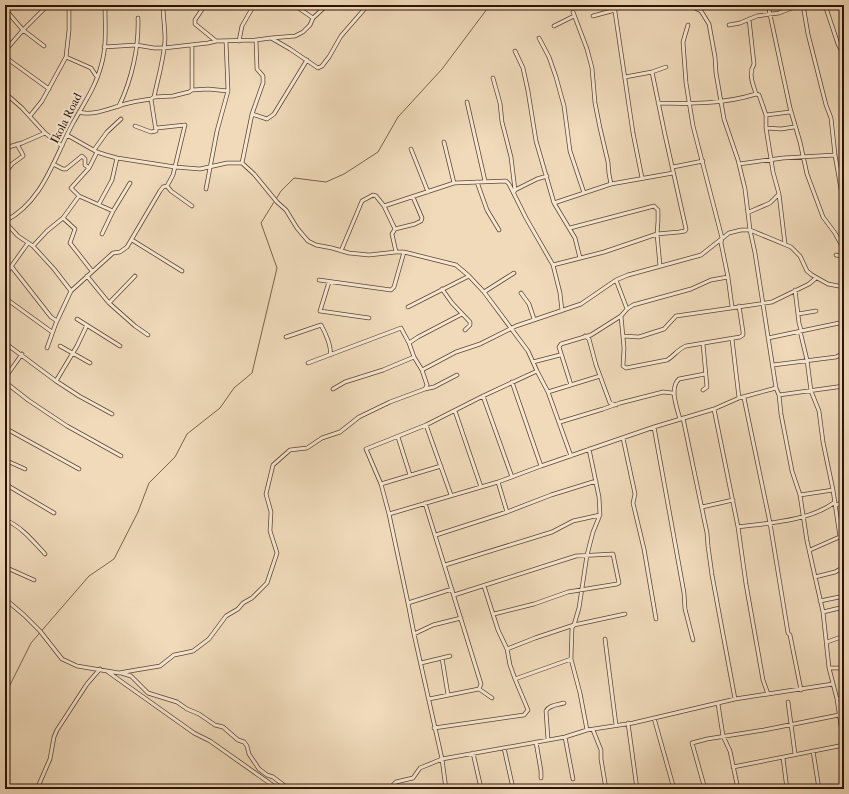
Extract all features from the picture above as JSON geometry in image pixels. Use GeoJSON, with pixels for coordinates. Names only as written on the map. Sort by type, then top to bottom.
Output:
{"type":"FeatureCollection","features":[{"type":"Feature","properties":{"kind":"street"},"geometry":{"type":"LineString","coordinates":[[5,51],[48,5]]}},
{"type":"Feature","properties":{"kind":"street"},"geometry":{"type":"LineString","coordinates":[[30,116],[42,101],[66,57],[70,30],[69,5]]}},
{"type":"Feature","properties":{"kind":"street","name":"Ikola Road"},"geometry":{"type":"LineString","coordinates":[[5,222],[20,212],[44,183],[97,77],[102,65],[104,47],[105,5]]}},
{"type":"Feature","properties":{"kind":"street"},"geometry":{"type":"LineString","coordinates":[[157,128],[152,98],[159,82],[164,48],[165,21],[163,5]]}},
{"type":"Feature","properties":{"kind":"street"},"geometry":{"type":"LineString","coordinates":[[204,5],[195,20],[195,24],[216,41]]}},
{"type":"Feature","properties":{"kind":"street"},"geometry":{"type":"LineString","coordinates":[[239,41],[242,26],[254,5]]}},
{"type":"Feature","properties":{"kind":"street"},"geometry":{"type":"LineString","coordinates":[[294,5],[300,6],[313,18]]}},
{"type":"Feature","properties":{"kind":"street"},"geometry":{"type":"LineString","coordinates":[[104,47],[136,45],[164,48],[208,44],[216,41],[256,40],[298,34],[303,32],[310,25],[313,18],[327,5]]}},
{"type":"Feature","properties":{"kind":"street"},"geometry":{"type":"LineString","coordinates":[[271,38],[318,68],[329,57],[341,36],[368,5]]}},
{"type":"Feature","properties":{"kind":"street"},"geometry":{"type":"LineString","coordinates":[[614,5],[633,133],[642,178]]}},
{"type":"Feature","properties":{"kind":"street"},"geometry":{"type":"LineString","coordinates":[[689,5],[701,11],[709,24],[724,119],[739,164],[749,212],[750,230],[776,388],[779,395],[781,414],[792,471],[800,495],[823,612],[829,668],[843,727],[844,745],[733,767]]}},
{"type":"Feature","properties":{"kind":"street"},"geometry":{"type":"LineString","coordinates":[[768,5],[790,112],[811,188],[823,217],[835,233],[844,250]]}},
{"type":"Feature","properties":{"kind":"street"},"geometry":{"type":"LineString","coordinates":[[729,25],[740,23],[757,16],[779,13],[799,5]]}},
{"type":"Feature","properties":{"kind":"street"},"geometry":{"type":"LineString","coordinates":[[803,5],[808,34],[826,105],[831,118],[835,155],[844,206]]}},
{"type":"Feature","properties":{"kind":"street"},"geometry":{"type":"LineString","coordinates":[[825,5],[838,44],[844,56]]}},
{"type":"Feature","properties":{"kind":"street"},"geometry":{"type":"LineString","coordinates":[[5,9],[23,30],[44,46]]}},
{"type":"Feature","properties":{"kind":"street"},"geometry":{"type":"LineString","coordinates":[[593,16],[615,10]]}},
{"type":"Feature","properties":{"kind":"street"},"geometry":{"type":"LineString","coordinates":[[572,12],[587,49],[592,68],[595,102],[608,162],[611,184]]}},
{"type":"Feature","properties":{"kind":"street"},"geometry":{"type":"LineString","coordinates":[[554,26],[574,16]]}},
{"type":"Feature","properties":{"kind":"street"},"geometry":{"type":"LineString","coordinates":[[119,106],[130,77],[138,35],[138,18]]}},
{"type":"Feature","properties":{"kind":"street"},"geometry":{"type":"LineString","coordinates":[[749,19],[754,64],[751,70],[756,94],[759,95],[766,115],[766,128],[773,172],[781,206],[785,244]]}},
{"type":"Feature","properties":{"kind":"street"},"geometry":{"type":"LineString","coordinates":[[688,25],[683,42],[686,83],[693,126],[722,238],[721,243],[732,307]]}},
{"type":"Feature","properties":{"kind":"street"},"geometry":{"type":"LineString","coordinates":[[539,38],[549,57],[556,77],[564,106],[570,151],[584,193]]}},
{"type":"Feature","properties":{"kind":"street"},"geometry":{"type":"LineString","coordinates":[[242,163],[252,114],[263,80],[257,69],[256,40]]}},
{"type":"Feature","properties":{"kind":"street"},"geometry":{"type":"LineString","coordinates":[[206,189],[209,167],[228,91],[226,41]]}},
{"type":"Feature","properties":{"kind":"street"},"geometry":{"type":"LineString","coordinates":[[192,45],[192,90]]}},
{"type":"Feature","properties":{"kind":"street"},"geometry":{"type":"LineString","coordinates":[[515,51],[523,68],[530,98],[536,140],[554,203],[570,228],[577,244],[580,258]]}},
{"type":"Feature","properties":{"kind":"street"},"geometry":{"type":"LineString","coordinates":[[5,57],[49,89]]}},
{"type":"Feature","properties":{"kind":"street"},"geometry":{"type":"LineString","coordinates":[[66,57],[91,68],[97,77]]}},
{"type":"Feature","properties":{"kind":"street"},"geometry":{"type":"LineString","coordinates":[[252,114],[267,119],[274,114],[307,60]]}},
{"type":"Feature","properties":{"kind":"street"},"geometry":{"type":"LineString","coordinates":[[625,77],[652,72],[666,67]]}},
{"type":"Feature","properties":{"kind":"street"},"geometry":{"type":"LineString","coordinates":[[553,265],[604,252],[656,234],[685,231],[686,229],[652,72]]}},
{"type":"Feature","properties":{"kind":"street"},"geometry":{"type":"LineString","coordinates":[[493,78],[500,103],[502,122],[511,157],[514,191]]}},
{"type":"Feature","properties":{"kind":"street"},"geometry":{"type":"LineString","coordinates":[[79,112],[88,113],[111,109],[152,98],[173,96],[192,90],[208,89],[228,91]]}},
{"type":"Feature","properties":{"kind":"street"},"geometry":{"type":"LineString","coordinates":[[5,93],[19,104],[45,133],[62,146]]}},
{"type":"Feature","properties":{"kind":"street"},"geometry":{"type":"LineString","coordinates":[[658,102],[690,104],[722,102],[756,94]]}},
{"type":"Feature","properties":{"kind":"street"},"geometry":{"type":"LineString","coordinates":[[467,102],[485,181]]}},
{"type":"Feature","properties":{"kind":"street"},"geometry":{"type":"LineString","coordinates":[[766,115],[790,112]]}},
{"type":"Feature","properties":{"kind":"street"},"geometry":{"type":"LineString","coordinates":[[113,211],[79,196],[71,188],[89,168],[95,151],[107,132],[121,119]]}},
{"type":"Feature","properties":{"kind":"street"},"geometry":{"type":"LineString","coordinates":[[47,348],[56,321],[71,290],[113,253],[124,250],[132,240],[160,191],[163,187],[167,186],[173,175],[185,125],[157,128],[155,132],[135,126]]}},
{"type":"Feature","properties":{"kind":"street"},"geometry":{"type":"LineString","coordinates":[[766,128],[781,129],[794,127]]}},
{"type":"Feature","properties":{"kind":"street"},"geometry":{"type":"LineString","coordinates":[[5,148],[22,143],[45,133]]}},
{"type":"Feature","properties":{"kind":"street"},"geometry":{"type":"LineString","coordinates":[[67,135],[95,151],[106,156],[117,158],[175,167],[200,169],[227,163],[242,163],[254,174],[277,202],[286,210],[308,241],[316,245],[349,253],[370,255],[404,252],[456,265],[484,292],[528,351],[548,392],[571,456]]}},
{"type":"Feature","properties":{"kind":"street"},"geometry":{"type":"LineString","coordinates":[[444,142],[454,183]]}},
{"type":"Feature","properties":{"kind":"street"},"geometry":{"type":"LineString","coordinates":[[5,173],[12,164],[23,156],[16,144]]}},
{"type":"Feature","properties":{"kind":"street"},"geometry":{"type":"LineString","coordinates":[[411,149],[428,192]]}},
{"type":"Feature","properties":{"kind":"street"},"geometry":{"type":"LineString","coordinates":[[739,164],[771,159],[835,155]]}},
{"type":"Feature","properties":{"kind":"street"},"geometry":{"type":"LineString","coordinates":[[53,164],[66,169],[82,156],[85,159],[85,165],[89,168]]}},
{"type":"Feature","properties":{"kind":"street"},"geometry":{"type":"LineString","coordinates":[[99,204],[112,180],[117,158]]}},
{"type":"Feature","properties":{"kind":"street"},"geometry":{"type":"LineString","coordinates":[[673,168],[702,161]]}},
{"type":"Feature","properties":{"kind":"street"},"geometry":{"type":"LineString","coordinates":[[838,172],[844,170]]}},
{"type":"Feature","properties":{"kind":"street"},"geometry":{"type":"LineString","coordinates":[[554,203],[611,184],[673,173]]}},
{"type":"Feature","properties":{"kind":"street"},"geometry":{"type":"LineString","coordinates":[[514,191],[537,179],[547,176]]}},
{"type":"Feature","properties":{"kind":"street"},"geometry":{"type":"LineString","coordinates":[[384,206],[454,183],[506,181],[514,191],[526,218],[553,265],[560,293],[562,311]]}},
{"type":"Feature","properties":{"kind":"street"},"geometry":{"type":"LineString","coordinates":[[477,182],[487,210],[499,230]]}},
{"type":"Feature","properties":{"kind":"street"},"geometry":{"type":"LineString","coordinates":[[102,234],[113,211],[130,183]]}},
{"type":"Feature","properties":{"kind":"street"},"geometry":{"type":"LineString","coordinates":[[167,186],[171,191],[192,206]]}},
{"type":"Feature","properties":{"kind":"street"},"geometry":{"type":"LineString","coordinates":[[749,212],[774,201],[779,194]]}},
{"type":"Feature","properties":{"kind":"street"},"geometry":{"type":"LineString","coordinates":[[340,251],[362,201],[375,195],[384,206],[395,229]]}},
{"type":"Feature","properties":{"kind":"street"},"geometry":{"type":"LineString","coordinates":[[34,246],[63,218],[79,196]]}},
{"type":"Feature","properties":{"kind":"street"},"geometry":{"type":"LineString","coordinates":[[396,252],[392,234],[395,229],[415,224],[421,221],[422,218],[413,197]]}},
{"type":"Feature","properties":{"kind":"street"},"geometry":{"type":"LineString","coordinates":[[774,201],[778,202],[781,206]]}},
{"type":"Feature","properties":{"kind":"street"},"geometry":{"type":"LineString","coordinates":[[570,228],[651,206],[658,210],[656,234],[660,266]]}},
{"type":"Feature","properties":{"kind":"street"},"geometry":{"type":"LineString","coordinates":[[63,218],[75,229],[70,243],[92,271]]}},
{"type":"Feature","properties":{"kind":"street"},"geometry":{"type":"LineString","coordinates":[[5,222],[14,232],[34,246],[71,290]]}},
{"type":"Feature","properties":{"kind":"street"},"geometry":{"type":"LineString","coordinates":[[422,370],[456,352],[480,344],[510,327],[581,304],[616,280],[701,254],[729,233],[736,231],[750,230],[791,247],[798,255],[807,271],[816,278],[828,284],[844,288]]}},
{"type":"Feature","properties":{"kind":"street"},"geometry":{"type":"LineString","coordinates":[[132,240],[182,270]]}},
{"type":"Feature","properties":{"kind":"street"},"geometry":{"type":"LineString","coordinates":[[5,275],[28,243]]}},
{"type":"Feature","properties":{"kind":"street"},"geometry":{"type":"LineString","coordinates":[[319,280],[393,289],[404,252]]}},
{"type":"Feature","properties":{"kind":"street"},"geometry":{"type":"LineString","coordinates":[[836,255],[844,257]]}},
{"type":"Feature","properties":{"kind":"street"},"geometry":{"type":"LineString","coordinates":[[5,266],[10,268],[56,321]]}},
{"type":"Feature","properties":{"kind":"street"},"geometry":{"type":"LineString","coordinates":[[484,292],[514,273]]}},
{"type":"Feature","properties":{"kind":"street"},"geometry":{"type":"LineString","coordinates":[[87,276],[109,303],[135,326],[148,335]]}},
{"type":"Feature","properties":{"kind":"street"},"geometry":{"type":"LineString","coordinates":[[109,303],[135,276]]}},
{"type":"Feature","properties":{"kind":"street"},"geometry":{"type":"LineString","coordinates":[[408,307],[469,276]]}},
{"type":"Feature","properties":{"kind":"street"},"geometry":{"type":"LineString","coordinates":[[571,385],[560,355],[559,347],[561,344],[591,335],[621,316],[633,305],[691,289],[711,280],[728,277]]}},
{"type":"Feature","properties":{"kind":"street"},"geometry":{"type":"LineString","coordinates":[[623,336],[639,337],[664,329],[676,316],[772,302],[809,284],[816,278]]}},
{"type":"Feature","properties":{"kind":"street"},"geometry":{"type":"LineString","coordinates":[[616,280],[627,309]]}},
{"type":"Feature","properties":{"kind":"street"},"geometry":{"type":"LineString","coordinates":[[329,282],[320,311],[369,318]]}},
{"type":"Feature","properties":{"kind":"street"},"geometry":{"type":"LineString","coordinates":[[442,289],[470,323],[465,330]]}},
{"type":"Feature","properties":{"kind":"street"},"geometry":{"type":"LineString","coordinates":[[795,290],[799,331],[807,360],[811,391],[819,411],[823,442],[836,503],[840,537]]}},
{"type":"Feature","properties":{"kind":"street"},"geometry":{"type":"LineString","coordinates":[[521,294],[529,304],[534,319]]}},
{"type":"Feature","properties":{"kind":"street"},"geometry":{"type":"LineString","coordinates":[[5,298],[52,332]]}},
{"type":"Feature","properties":{"kind":"street"},"geometry":{"type":"LineString","coordinates":[[621,316],[623,366],[626,368],[667,360],[674,356],[683,347],[740,337],[743,335],[739,306]]}},
{"type":"Feature","properties":{"kind":"street"},"geometry":{"type":"LineString","coordinates":[[798,314],[816,310]]}},
{"type":"Feature","properties":{"kind":"street"},"geometry":{"type":"LineString","coordinates":[[409,343],[462,314]]}},
{"type":"Feature","properties":{"kind":"street"},"geometry":{"type":"LineString","coordinates":[[77,319],[120,346]]}},
{"type":"Feature","properties":{"kind":"street"},"geometry":{"type":"LineString","coordinates":[[768,338],[844,322]]}},
{"type":"Feature","properties":{"kind":"street"},"geometry":{"type":"LineString","coordinates":[[56,381],[72,352],[77,346],[87,325]]}},
{"type":"Feature","properties":{"kind":"street"},"geometry":{"type":"LineString","coordinates":[[286,338],[321,325],[329,347],[330,355]]}},
{"type":"Feature","properties":{"kind":"street"},"geometry":{"type":"LineString","coordinates":[[308,363],[401,328],[414,357],[422,370],[427,385],[425,389]]}},
{"type":"Feature","properties":{"kind":"street"},"geometry":{"type":"LineString","coordinates":[[589,339],[591,335]]}},
{"type":"Feature","properties":{"kind":"street"},"geometry":{"type":"LineString","coordinates":[[585,336],[589,339],[610,403],[609,408]]}},
{"type":"Feature","properties":{"kind":"street"},"geometry":{"type":"LineString","coordinates":[[732,339],[739,398]]}},
{"type":"Feature","properties":{"kind":"street"},"geometry":{"type":"LineString","coordinates":[[5,342],[56,381],[79,396],[112,414]]}},
{"type":"Feature","properties":{"kind":"street"},"geometry":{"type":"LineString","coordinates":[[703,344],[707,387],[703,390]]}},
{"type":"Feature","properties":{"kind":"street"},"geometry":{"type":"LineString","coordinates":[[60,346],[90,363]]}},
{"type":"Feature","properties":{"kind":"street"},"geometry":{"type":"LineString","coordinates":[[5,378],[22,354]]}},
{"type":"Feature","properties":{"kind":"street"},"geometry":{"type":"LineString","coordinates":[[773,365],[836,357],[844,354]]}},
{"type":"Feature","properties":{"kind":"street"},"geometry":{"type":"LineString","coordinates":[[533,362],[560,355]]}},
{"type":"Feature","properties":{"kind":"street"},"geometry":{"type":"LineString","coordinates":[[333,389],[345,382],[383,370],[414,357]]}},
{"type":"Feature","properties":{"kind":"street"},"geometry":{"type":"LineString","coordinates":[[446,789],[442,759],[434,728],[389,514],[381,484],[366,449],[426,426],[483,396],[537,371]]}},
{"type":"Feature","properties":{"kind":"street"},"geometry":{"type":"LineString","coordinates":[[705,374],[679,379],[676,382],[674,394],[702,507],[712,575],[735,700]]}},
{"type":"Feature","properties":{"kind":"street"},"geometry":{"type":"LineString","coordinates":[[119,672],[160,666],[174,654],[184,654],[193,650],[209,639],[226,616],[234,612],[264,587],[278,553],[270,531],[271,512],[266,494],[273,465],[285,453],[293,449],[307,448],[322,438],[340,432],[359,416],[390,402],[434,387],[457,375]]}},
{"type":"Feature","properties":{"kind":"street"},"geometry":{"type":"LineString","coordinates":[[548,392],[600,376]]}},
{"type":"Feature","properties":{"kind":"street"},"geometry":{"type":"LineString","coordinates":[[5,382],[28,400],[67,426],[120,456]]}},
{"type":"Feature","properties":{"kind":"street"},"geometry":{"type":"LineString","coordinates":[[512,382],[541,466]]}},
{"type":"Feature","properties":{"kind":"street"},"geometry":{"type":"LineString","coordinates":[[779,395],[844,386],[844,391]]}},
{"type":"Feature","properties":{"kind":"street"},"geometry":{"type":"LineString","coordinates":[[389,514],[498,482],[654,427],[714,409],[739,398],[744,398],[776,388]]}},
{"type":"Feature","properties":{"kind":"street"},"geometry":{"type":"LineString","coordinates":[[560,422],[662,392],[672,392],[674,394]]}},
{"type":"Feature","properties":{"kind":"street"},"geometry":{"type":"LineString","coordinates":[[483,396],[512,477]]}},
{"type":"Feature","properties":{"kind":"street"},"geometry":{"type":"LineString","coordinates":[[744,398],[770,522],[788,633],[790,635],[801,690]]}},
{"type":"Feature","properties":{"kind":"street"},"geometry":{"type":"LineString","coordinates":[[610,403],[616,405]]}},
{"type":"Feature","properties":{"kind":"street"},"geometry":{"type":"LineString","coordinates":[[714,409],[738,526],[763,680],[768,694]]}},
{"type":"Feature","properties":{"kind":"street"},"geometry":{"type":"LineString","coordinates":[[455,411],[481,487]]}},
{"type":"Feature","properties":{"kind":"street"},"geometry":{"type":"LineString","coordinates":[[426,426],[451,495]]}},
{"type":"Feature","properties":{"kind":"street"},"geometry":{"type":"LineString","coordinates":[[654,427],[684,593],[685,609],[692,640]]}},
{"type":"Feature","properties":{"kind":"street"},"geometry":{"type":"LineString","coordinates":[[5,428],[79,469]]}},
{"type":"Feature","properties":{"kind":"street"},"geometry":{"type":"LineString","coordinates":[[398,438],[410,475]]}},
{"type":"Feature","properties":{"kind":"street"},"geometry":{"type":"LineString","coordinates":[[623,438],[635,494],[633,503],[644,549],[656,619]]}},
{"type":"Feature","properties":{"kind":"street"},"geometry":{"type":"LineString","coordinates":[[587,730],[580,693],[571,659],[572,628],[582,590],[587,555],[593,532],[600,515],[599,497],[589,449]]}},
{"type":"Feature","properties":{"kind":"street"},"geometry":{"type":"LineString","coordinates":[[5,460],[25,470]]}},
{"type":"Feature","properties":{"kind":"street"},"geometry":{"type":"LineString","coordinates":[[381,484],[440,466]]}},
{"type":"Feature","properties":{"kind":"street"},"geometry":{"type":"LineString","coordinates":[[436,535],[596,481]]}},
{"type":"Feature","properties":{"kind":"street"},"geometry":{"type":"LineString","coordinates":[[498,482],[507,512]]}},
{"type":"Feature","properties":{"kind":"street"},"geometry":{"type":"LineString","coordinates":[[5,484],[54,513]]}},
{"type":"Feature","properties":{"kind":"street"},"geometry":{"type":"LineString","coordinates":[[800,495],[833,490]]}},
{"type":"Feature","properties":{"kind":"street"},"geometry":{"type":"LineString","coordinates":[[702,507],[733,500]]}},
{"type":"Feature","properties":{"kind":"street"},"geometry":{"type":"LineString","coordinates":[[738,526],[803,516],[820,511],[836,503],[844,502]]}},
{"type":"Feature","properties":{"kind":"street"},"geometry":{"type":"LineString","coordinates":[[425,503],[481,684],[479,689]]}},
{"type":"Feature","properties":{"kind":"street"},"geometry":{"type":"LineString","coordinates":[[445,564],[552,532],[573,521],[600,515]]}},
{"type":"Feature","properties":{"kind":"street"},"geometry":{"type":"LineString","coordinates":[[5,520],[20,529],[44,554]]}},
{"type":"Feature","properties":{"kind":"street"},"geometry":{"type":"LineString","coordinates":[[810,550],[844,535]]}},
{"type":"Feature","properties":{"kind":"street"},"geometry":{"type":"LineString","coordinates":[[454,595],[576,556],[613,554],[619,583],[606,587],[568,592],[534,604],[494,614]]}},
{"type":"Feature","properties":{"kind":"street"},"geometry":{"type":"LineString","coordinates":[[5,567],[34,580]]}},
{"type":"Feature","properties":{"kind":"street"},"geometry":{"type":"LineString","coordinates":[[815,577],[844,567]]}},
{"type":"Feature","properties":{"kind":"street"},"geometry":{"type":"LineString","coordinates":[[434,728],[524,715],[528,710],[510,665],[507,649],[498,630],[484,586]]}},
{"type":"Feature","properties":{"kind":"street"},"geometry":{"type":"LineString","coordinates":[[408,601],[452,589]]}},
{"type":"Feature","properties":{"kind":"street"},"geometry":{"type":"LineString","coordinates":[[820,601],[844,596]]}},
{"type":"Feature","properties":{"kind":"street"},"geometry":{"type":"LineString","coordinates":[[5,599],[40,631],[56,653],[66,662],[84,667],[119,672],[131,676],[148,693],[177,702],[215,725],[223,727],[238,740],[244,742],[259,769],[289,789]]}},
{"type":"Feature","properties":{"kind":"street"},"geometry":{"type":"LineString","coordinates":[[823,612],[844,607]]}},
{"type":"Feature","properties":{"kind":"street"},"geometry":{"type":"LineString","coordinates":[[507,649],[574,625],[625,614]]}},
{"type":"Feature","properties":{"kind":"street"},"geometry":{"type":"LineString","coordinates":[[414,634],[433,625],[461,618]]}},
{"type":"Feature","properties":{"kind":"street"},"geometry":{"type":"LineString","coordinates":[[827,642],[844,636]]}},
{"type":"Feature","properties":{"kind":"street"},"geometry":{"type":"LineString","coordinates":[[605,639],[616,725]]}},
{"type":"Feature","properties":{"kind":"street"},"geometry":{"type":"LineString","coordinates":[[421,663],[450,656]]}},
{"type":"Feature","properties":{"kind":"street"},"geometry":{"type":"LineString","coordinates":[[442,658],[448,695]]}},
{"type":"Feature","properties":{"kind":"street"},"geometry":{"type":"LineString","coordinates":[[515,679],[571,659]]}},
{"type":"Feature","properties":{"kind":"street"},"geometry":{"type":"LineString","coordinates":[[829,668],[844,668]]}},
{"type":"Feature","properties":{"kind":"street"},"geometry":{"type":"LineString","coordinates":[[37,789],[50,759],[54,737],[57,730],[87,684],[100,669]]}},
{"type":"Feature","properties":{"kind":"street"},"geometry":{"type":"LineString","coordinates":[[106,670],[194,733],[210,741],[278,789]]}},
{"type":"Feature","properties":{"kind":"street"},"geometry":{"type":"LineString","coordinates":[[389,789],[396,782],[413,778],[420,768],[442,759],[565,737],[587,730],[633,723],[735,700],[833,684]]}},
{"type":"Feature","properties":{"kind":"street"},"geometry":{"type":"LineString","coordinates":[[429,699],[479,689],[492,698]]}},
{"type":"Feature","properties":{"kind":"street"},"geometry":{"type":"LineString","coordinates":[[836,699],[844,698]]}},
{"type":"Feature","properties":{"kind":"street"},"geometry":{"type":"LineString","coordinates":[[788,702],[795,754]]}},
{"type":"Feature","properties":{"kind":"street"},"geometry":{"type":"LineString","coordinates":[[548,740],[547,708],[564,703]]}},
{"type":"Feature","properties":{"kind":"street"},"geometry":{"type":"LineString","coordinates":[[718,704],[723,736],[730,751],[738,789]]}},
{"type":"Feature","properties":{"kind":"street"},"geometry":{"type":"LineString","coordinates":[[705,789],[692,744],[723,736],[764,730],[839,715]]}},
{"type":"Feature","properties":{"kind":"street"},"geometry":{"type":"LineString","coordinates":[[654,718],[674,789]]}},
{"type":"Feature","properties":{"kind":"street"},"geometry":{"type":"LineString","coordinates":[[628,723],[637,789]]}},
{"type":"Feature","properties":{"kind":"street"},"geometry":{"type":"LineString","coordinates":[[593,730],[601,750],[606,789]]}},
{"type":"Feature","properties":{"kind":"street"},"geometry":{"type":"LineString","coordinates":[[565,737],[573,779]]}},
{"type":"Feature","properties":{"kind":"street"},"geometry":{"type":"LineString","coordinates":[[536,742],[541,778]]}},
{"type":"Feature","properties":{"kind":"street"},"geometry":{"type":"LineString","coordinates":[[504,748],[513,788]]}},
{"type":"Feature","properties":{"kind":"street"},"geometry":{"type":"LineString","coordinates":[[813,751],[819,789]]}},
{"type":"Feature","properties":{"kind":"street"},"geometry":{"type":"LineString","coordinates":[[473,753],[481,788]]}},
{"type":"Feature","properties":{"kind":"street"},"geometry":{"type":"LineString","coordinates":[[782,789],[787,788],[783,758]]}},
{"type":"Feature","properties":{"kind":"waterway"},"geometry":{"type":"LineString","coordinates":[[276,199],[281,191],[294,178],[326,182],[344,174],[378,152],[398,117],[442,69],[490,5]]}},
{"type":"Feature","properties":{"kind":"waterway"},"geometry":{"type":"LineString","coordinates":[[5,695],[31,643],[89,576],[114,559],[138,512],[149,483],[175,457],[187,434],[220,408],[234,388],[252,373],[277,268],[261,223],[274,202]]}}]}
